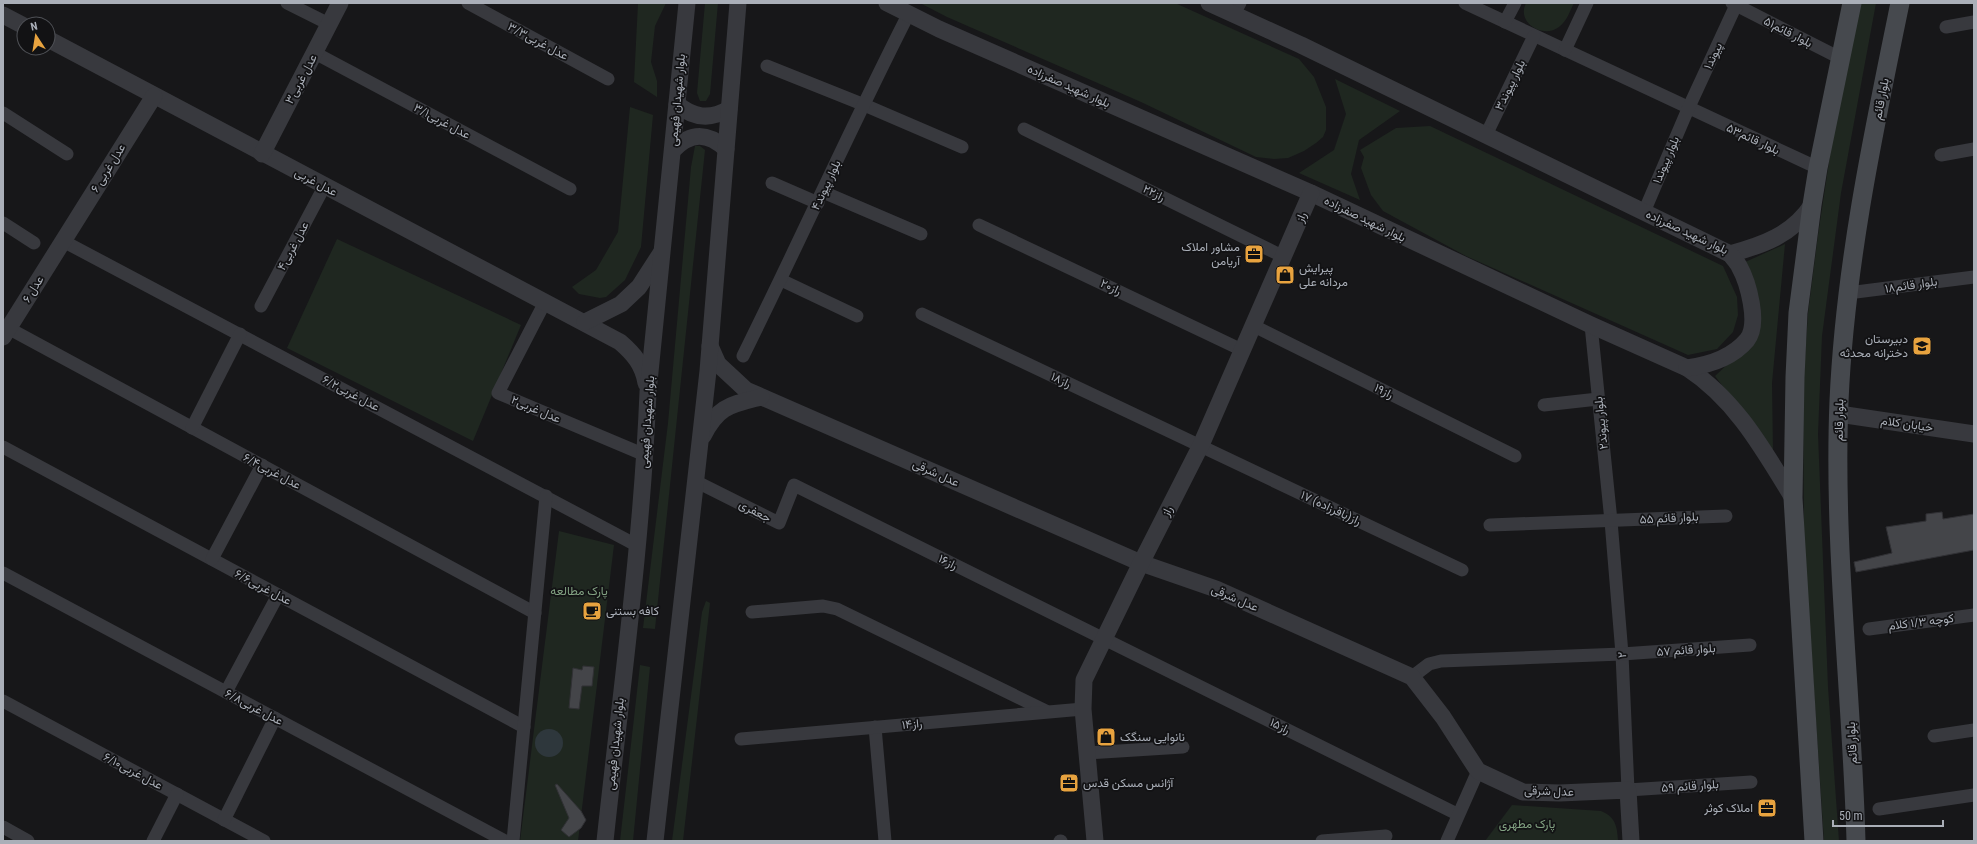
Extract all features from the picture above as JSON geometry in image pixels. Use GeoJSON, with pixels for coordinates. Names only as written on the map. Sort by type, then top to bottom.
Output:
{"type":"FeatureCollection","features":[{"type":"Feature","properties":{"kind":"main road"},"geometry":{"type":"LineString","coordinates":[[1814,841],[1792,498],[1798,313],[1818,168],[1852,3]]}},
{"type":"Feature","properties":{"kind":"main road","name":"بلوار قائم"},"geometry":{"type":"LineString","coordinates":[[1856,841],[1838,496],[1839,414],[1848,294],[1868,164],[1900,3]]}},
{"type":"Feature","properties":{"kind":"street"},"geometry":{"type":"LineString","coordinates":[[287,3],[329,24]]}},
{"type":"Feature","properties":{"kind":"street","name":"عدل غربی۳"},"geometry":{"type":"LineString","coordinates":[[262,154],[340,3]]}},
{"type":"Feature","properties":{"kind":"street","name":"عدل غربی۳/۳"},"geometry":{"type":"LineString","coordinates":[[468,3],[608,79]]}},
{"type":"Feature","properties":{"kind":"street","name":"بلوار شهیدان فهیمی"},"geometry":{"type":"LineString","coordinates":[[605,841],[638,546],[648,392],[687,3]]}},
{"type":"Feature","properties":{"kind":"street"},"geometry":{"type":"LineString","coordinates":[[656,841],[710,346],[738,3]]}},
{"type":"Feature","properties":{"kind":"street","name":"بلوار شهید صفرزاده"},"geometry":{"type":"LineString","coordinates":[[887,3],[908,15],[1311,193],[1591,326],[1687,368],[1700,376],[1724,398],[1750,429],[1792,498]]}},
{"type":"Feature","properties":{"kind":"street","name":"بلوار شهید صفرزاده"},"geometry":{"type":"LineString","coordinates":[[1209,3],[1237,8],[1486,135],[1730,254],[1765,243],[1780,235],[1802,219],[1812,205]]}},
{"type":"Feature","properties":{"kind":"street","name":"بلوار قائم۵۳"},"geometry":{"type":"LineString","coordinates":[[1465,3],[1688,109],[1818,168]]}},
{"type":"Feature","properties":{"kind":"street"},"geometry":{"type":"LineString","coordinates":[[1505,22],[1515,3]]}},
{"type":"Feature","properties":{"kind":"street"},"geometry":{"type":"LineString","coordinates":[[1565,50],[1586,3]]}},
{"type":"Feature","properties":{"kind":"street","name":"بلوار قائم۵۱"},"geometry":{"type":"LineString","coordinates":[[1735,4],[1840,58]]}},
{"type":"Feature","properties":{"kind":"street","name":"پیوند۱"},"geometry":{"type":"LineString","coordinates":[[1688,109],[1735,4]]}},
{"type":"Feature","properties":{"kind":"street"},"geometry":{"type":"LineString","coordinates":[[3,15],[16,22]]}},
{"type":"Feature","properties":{"kind":"street","name":"بلوار پیوند۴"},"geometry":{"type":"LineString","coordinates":[[743,356],[820,198],[862,104],[908,15]]}},
{"type":"Feature","properties":{"kind":"street"},"geometry":{"type":"LineString","coordinates":[[1946,27],[1974,22]]}},
{"type":"Feature","properties":{"kind":"street","name":"بلوار پیوند۳"},"geometry":{"type":"LineString","coordinates":[[1486,135],[1534,36]]}},
{"type":"Feature","properties":{"kind":"street","name":"عدل غربی"},"geometry":{"type":"LineString","coordinates":[[56,43],[324,187],[585,322],[620,342],[635,355],[644,372],[648,392]]}},
{"type":"Feature","properties":{"kind":"street","name":"عدل غربی۳/۱"},"geometry":{"type":"LineString","coordinates":[[315,53],[570,189]]}},
{"type":"Feature","properties":{"kind":"street"},"geometry":{"type":"LineString","coordinates":[[768,66],[962,147]]}},
{"type":"Feature","properties":{"kind":"street","name":"عدل غربی ۶"},"geometry":{"type":"LineString","coordinates":[[63,241],[154,96]]}},
{"type":"Feature","properties":{"kind":"street"},"geometry":{"type":"LineString","coordinates":[[677,104],[684,110],[702,117],[712,117],[729,109]]}},
{"type":"Feature","properties":{"kind":"street","name":"بلوار پیوند۱"},"geometry":{"type":"LineString","coordinates":[[1644,212],[1688,109]]}},
{"type":"Feature","properties":{"kind":"street"},"geometry":{"type":"LineString","coordinates":[[3,113],[67,154]]}},
{"type":"Feature","properties":{"kind":"street","name":"راز۲۲"},"geometry":{"type":"LineString","coordinates":[[1024,129],[1284,257]]}},
{"type":"Feature","properties":{"kind":"street"},"geometry":{"type":"LineString","coordinates":[[673,150],[682,141],[693,136],[705,136],[717,141],[726,149]]}},
{"type":"Feature","properties":{"kind":"street"},"geometry":{"type":"LineString","coordinates":[[1941,155],[1974,150]]}},
{"type":"Feature","properties":{"kind":"street"},"geometry":{"type":"LineString","coordinates":[[772,183],[820,198],[921,234]]}},
{"type":"Feature","properties":{"kind":"street","name":"عدل غربی۴"},"geometry":{"type":"LineString","coordinates":[[262,306],[324,187]]}},
{"type":"Feature","properties":{"kind":"street","name":"راز"},"geometry":{"type":"LineString","coordinates":[[1095,841],[1083,709],[1084,680],[1141,563],[1201,446],[1311,193]]}},
{"type":"Feature","properties":{"kind":"street"},"geometry":{"type":"LineString","coordinates":[[3,223],[34,243]]}},
{"type":"Feature","properties":{"kind":"street","name":"راز۲۰"},"geometry":{"type":"LineString","coordinates":[[979,224],[1242,350]]}},
{"type":"Feature","properties":{"kind":"street","name":"عدل ۶"},"geometry":{"type":"LineString","coordinates":[[6,333],[63,241]]}},
{"type":"Feature","properties":{"kind":"street","name":"۶/۲عدل غربی"},"geometry":{"type":"LineString","coordinates":[[63,241],[638,546]]}},
{"type":"Feature","properties":{"kind":"street"},"geometry":{"type":"LineString","coordinates":[[585,322],[621,304],[639,287],[663,251]]}},
{"type":"Feature","properties":{"kind":"street"},"geometry":{"type":"LineString","coordinates":[[1687,368],[1702,366],[1720,360],[1735,351],[1748,338],[1752,326],[1750,296],[1739,266],[1730,254]]}},
{"type":"Feature","properties":{"kind":"street","name":"بلوار قائم۱۸"},"geometry":{"type":"LineString","coordinates":[[1848,294],[1974,277]]}},
{"type":"Feature","properties":{"kind":"street"},"geometry":{"type":"LineString","coordinates":[[781,280],[857,316]]}},
{"type":"Feature","properties":{"kind":"street","name":"عدل غربی۲"},"geometry":{"type":"LineString","coordinates":[[545,302],[498,393],[645,455]]}},
{"type":"Feature","properties":{"kind":"street","name":"راز۱۸"},"geometry":{"type":"LineString","coordinates":[[922,314],[1201,446]]}},
{"type":"Feature","properties":{"kind":"street","name":"راز۱۹"},"geometry":{"type":"LineString","coordinates":[[1254,326],[1515,456]]}},
{"type":"Feature","properties":{"kind":"street","name":"بلوار پیوند۲"},"geometry":{"type":"LineString","coordinates":[[1591,326],[1611,521]]}},
{"type":"Feature","properties":{"kind":"street","name":"۶/۴عدل غربی"},"geometry":{"type":"LineString","coordinates":[[6,333],[262,465],[535,613]]}},
{"type":"Feature","properties":{"kind":"street"},"geometry":{"type":"LineString","coordinates":[[192,428],[240,334]]}},
{"type":"Feature","properties":{"kind":"street","name":"عدل شرقی"},"geometry":{"type":"LineString","coordinates":[[710,346],[718,364],[733,380],[746,390],[1141,563],[1216,589],[1412,677],[1443,717],[1478,771],[1523,792],[1628,790]]}},
{"type":"Feature","properties":{"kind":"street"},"geometry":{"type":"LineString","coordinates":[[700,441],[709,423],[722,408],[761,397]]}},
{"type":"Feature","properties":{"kind":"street"},"geometry":{"type":"LineString","coordinates":[[1544,405],[1598,399]]}},
{"type":"Feature","properties":{"kind":"street","name":"خیابان کلام"},"geometry":{"type":"LineString","coordinates":[[1839,414],[1974,434]]}},
{"type":"Feature","properties":{"kind":"street","name":"۱۷ راز(باقرزاده)"},"geometry":{"type":"LineString","coordinates":[[1201,446],[1462,570]]}},
{"type":"Feature","properties":{"kind":"street","name":"۶/۶عدل غربی"},"geometry":{"type":"LineString","coordinates":[[3,447],[524,727]]}},
{"type":"Feature","properties":{"kind":"street"},"geometry":{"type":"LineString","coordinates":[[212,559],[262,465]]}},
{"type":"Feature","properties":{"kind":"street","name":"جعفری"},"geometry":{"type":"LineString","coordinates":[[695,480],[779,523],[794,486]]}},
{"type":"Feature","properties":{"kind":"street","name":"راز۱۶"},"geometry":{"type":"LineString","coordinates":[[794,486],[1103,639]]}},
{"type":"Feature","properties":{"kind":"street"},"geometry":{"type":"LineString","coordinates":[[512,841],[546,496]]}},
{"type":"Feature","properties":{"kind":"street","name":"بلوار قائم ۵۵"},"geometry":{"type":"LineString","coordinates":[[1490,525],[1726,516]]}},
{"type":"Feature","properties":{"kind":"street","name":"۲"},"geometry":{"type":"LineString","coordinates":[[1611,521],[1622,654],[1628,790]]}},
{"type":"Feature","properties":{"kind":"street","name":"۶/۸عدل غربی"},"geometry":{"type":"LineString","coordinates":[[3,573],[505,841]]}},
{"type":"Feature","properties":{"kind":"street"},"geometry":{"type":"LineString","coordinates":[[226,692],[278,595]]}},
{"type":"Feature","properties":{"kind":"street"},"geometry":{"type":"LineString","coordinates":[[752,612],[823,606],[837,609],[1047,711]]}},
{"type":"Feature","properties":{"kind":"street","name":"کوچه ۱/۳ کلام"},"geometry":{"type":"LineString","coordinates":[[1869,629],[1974,615]]}},
{"type":"Feature","properties":{"kind":"street","name":"راز۱۵"},"geometry":{"type":"LineString","coordinates":[[1103,639],[1458,814]]}},
{"type":"Feature","properties":{"kind":"street","name":"بلوار قائم ۵۷"},"geometry":{"type":"LineString","coordinates":[[1412,677],[1429,664],[1441,661],[1622,654],[1750,645]]}},
{"type":"Feature","properties":{"kind":"street","name":"۶/۱۰عدل غربی"},"geometry":{"type":"LineString","coordinates":[[3,701],[264,841]]}},
{"type":"Feature","properties":{"kind":"street","name":"راز۱۴"},"geometry":{"type":"LineString","coordinates":[[741,739],[1083,709]]}},
{"type":"Feature","properties":{"kind":"street"},"geometry":{"type":"LineString","coordinates":[[224,820],[275,718]]}},
{"type":"Feature","properties":{"kind":"street"},"geometry":{"type":"LineString","coordinates":[[875,727],[885,841]]}},
{"type":"Feature","properties":{"kind":"street"},"geometry":{"type":"LineString","coordinates":[[1934,736],[1974,730]]}},
{"type":"Feature","properties":{"kind":"street"},"geometry":{"type":"LineString","coordinates":[[1087,753],[1183,747]]}},
{"type":"Feature","properties":{"kind":"street"},"geometry":{"type":"LineString","coordinates":[[1447,841],[1478,771]]}},
{"type":"Feature","properties":{"kind":"street","name":"بلوار قائم ۵۹"},"geometry":{"type":"LineString","coordinates":[[1628,790],[1751,782]]}},
{"type":"Feature","properties":{"kind":"street"},"geometry":{"type":"LineString","coordinates":[[1628,790],[1631,841]]}},
{"type":"Feature","properties":{"kind":"street"},"geometry":{"type":"LineString","coordinates":[[153,841],[177,794]]}},
{"type":"Feature","properties":{"kind":"street"},"geometry":{"type":"LineString","coordinates":[[1879,809],[1974,795]]}},
{"type":"Feature","properties":{"kind":"street"},"geometry":{"type":"LineString","coordinates":[[3,827],[28,841]]}},
{"type":"Feature","properties":{"kind":"street"},"geometry":{"type":"LineString","coordinates":[[1322,841],[1386,836]]}},
{"type":"Feature","properties":{"kind":"green space"},"geometry":{"type":"Polygon","coordinates":[[[638,3],[666,3],[655,26],[651,62],[657,81],[657,97],[634,82],[638,3]]]}},
{"type":"Feature","properties":{"kind":"green space"},"geometry":{"type":"Polygon","coordinates":[[[705,3],[718,3],[710,94],[706,101],[700,101],[697,93],[705,3]]]}},
{"type":"Feature","properties":{"kind":"green space"},"geometry":{"type":"Polygon","coordinates":[[[920,3],[1175,3],[1299,59],[1314,77],[1326,107],[1326,130],[1323,137],[1316,143],[1304,151],[1288,158],[1274,159],[1256,157],[1141,102],[947,17],[920,3]]]}},
{"type":"Feature","properties":{"kind":"green space"},"geometry":{"type":"Polygon","coordinates":[[[1526,3],[1574,3],[1562,25],[1553,30],[1546,31],[1539,30],[1528,23],[1524,10],[1526,3]]]}},
{"type":"Feature","properties":{"kind":"green space"},"geometry":{"type":"Polygon","coordinates":[[[1860,3],[1876,3],[1841,193],[1822,336],[1818,434],[1828,687],[1839,841],[1824,841],[1804,541],[1803,388],[1808,313],[1818,235],[1843,69],[1860,3]]]}},
{"type":"Feature","properties":{"kind":"green space"},"geometry":{"type":"Polygon","coordinates":[[[1335,79],[1400,111],[1359,140],[1351,174],[1360,200],[1299,173],[1334,150],[1346,114],[1335,79]]]}},
{"type":"Feature","properties":{"kind":"green space"},"geometry":{"type":"Polygon","coordinates":[[[630,107],[653,115],[641,247],[625,280],[606,297],[600,298],[579,294],[572,287],[596,270],[618,232],[630,107]]]}},
{"type":"Feature","properties":{"kind":"green space"},"geometry":{"type":"Polygon","coordinates":[[[1430,126],[1723,266],[1737,297],[1738,315],[1733,332],[1717,349],[1688,355],[1466,256],[1383,211],[1371,195],[1361,168],[1364,157],[1360,150],[1396,128],[1430,126]]]}},
{"type":"Feature","properties":{"kind":"green space"},"geometry":{"type":"Polygon","coordinates":[[[695,146],[700,146],[705,150],[655,629],[643,628],[668,423],[691,167],[695,146]]]}},
{"type":"Feature","properties":{"kind":"green space"},"geometry":{"type":"Polygon","coordinates":[[[337,239],[521,325],[473,441],[287,348],[337,239]]]}},
{"type":"Feature","properties":{"kind":"green space"},"geometry":{"type":"Polygon","coordinates":[[[1785,244],[1772,383],[1773,452],[1715,376],[1750,343],[1743,263],[1785,244]]]}},
{"type":"Feature","properties":{"kind":"green space","name":"پارک مطالعه"},"geometry":{"type":"Polygon","coordinates":[[[559,531],[614,545],[578,841],[520,841],[559,531]]]}},
{"type":"Feature","properties":{"kind":"green space"},"geometry":{"type":"Polygon","coordinates":[[[706,601],[710,603],[683,841],[672,841],[702,612],[706,601]]]}},
{"type":"Feature","properties":{"kind":"green space"},"geometry":{"type":"Polygon","coordinates":[[[640,665],[650,667],[633,841],[620,841],[640,665]]]}},
{"type":"Feature","properties":{"kind":"green space","name":"پارک مطهری"},"geometry":{"type":"Polygon","coordinates":[[[1512,805],[1601,811],[1613,819],[1617,831],[1618,841],[1485,841],[1512,805]]]}},
{"type":"Feature","properties":{"kind":"shaded area"},"geometry":{"type":"Polygon","coordinates":[[[549,729],[559,733],[563,743],[559,753],[549,757],[539,753],[535,743],[539,733],[549,729]]]}},
{"type":"Feature","properties":{"kind":"building"},"geometry":{"type":"Polygon","coordinates":[[[1942,512],[1943,519],[1974,514],[1974,550],[1856,572],[1854,562],[1892,553],[1886,527],[1926,521],[1926,514],[1942,512]]]}},
{"type":"Feature","properties":{"kind":"building"},"geometry":{"type":"Polygon","coordinates":[[[583,666],[594,667],[592,686],[582,686],[579,709],[569,708],[573,668],[582,670],[583,666]]]}},
{"type":"Feature","properties":{"kind":"building"},"geometry":{"type":"Polygon","coordinates":[[[557,784],[581,811],[586,820],[581,828],[569,837],[561,830],[569,818],[555,785],[557,784]]]}},
{"type":"Feature","properties":{"kind":"place","name":"مشاور املاک آریامن"},"geometry":{"type":"Point","coordinates":[1254,254]}},
{"type":"Feature","properties":{"kind":"place","name":"پیرایش مردانه علی"},"geometry":{"type":"Point","coordinates":[1285,275]}},
{"type":"Feature","properties":{"kind":"place","name":"دبیرستان دخترانه محدثه"},"geometry":{"type":"Point","coordinates":[1922,346]}},
{"type":"Feature","properties":{"kind":"place","name":"کافه بستنی"},"geometry":{"type":"Point","coordinates":[592,611]}},
{"type":"Feature","properties":{"kind":"place","name":"نانوایی سنگک"},"geometry":{"type":"Point","coordinates":[1106,737]}},
{"type":"Feature","properties":{"kind":"place","name":"آژانس مسکن قدس"},"geometry":{"type":"Point","coordinates":[1069,783]}},
{"type":"Feature","properties":{"kind":"place","name":"املاک کوثر"},"geometry":{"type":"Point","coordinates":[1767,808]}}]}
